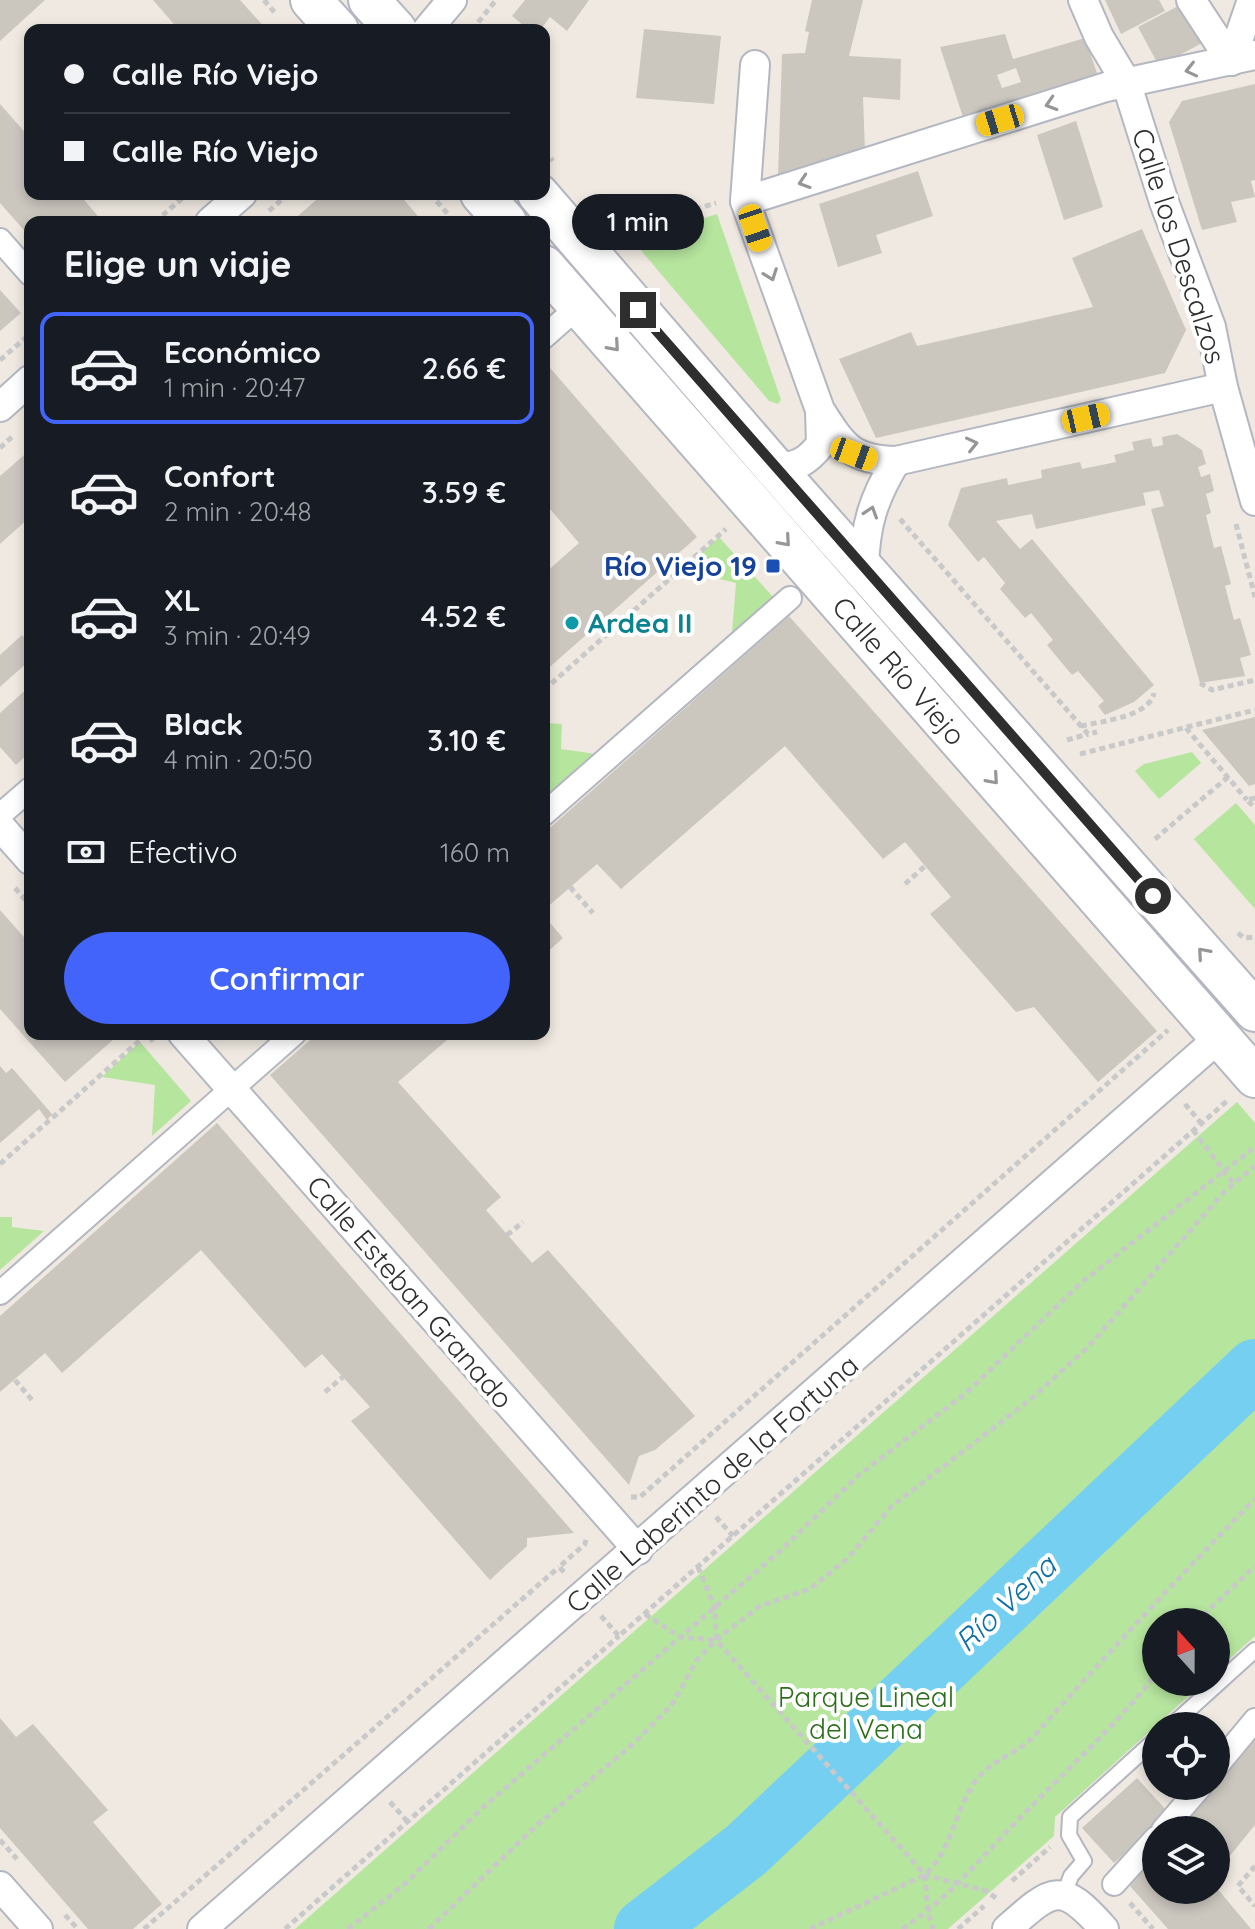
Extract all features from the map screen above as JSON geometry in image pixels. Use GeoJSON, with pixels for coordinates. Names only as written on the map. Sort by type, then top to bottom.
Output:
{"type":"FeatureCollection","features":[{"type":"Feature","properties":{"kind":"main road"},"geometry":{"type":"LineString","coordinates":[[311,0],[333,24]]}},
{"type":"Feature","properties":{"kind":"main road"},"geometry":{"type":"LineString","coordinates":[[369,0],[391,24]]}},
{"type":"Feature","properties":{"kind":"main road"},"geometry":{"type":"LineString","coordinates":[[486,200],[501,216]]}},
{"type":"Feature","properties":{"kind":"main road","name":"Calle Río Viejo"},"geometry":{"type":"LineString","coordinates":[[543,200],[774,467],[1254,1007]]}},
{"type":"Feature","properties":{"kind":"main road","name":"Calle Río Viejo"},"geometry":{"type":"LineString","coordinates":[[550,273],[1255,1077]]}},
{"type":"Feature","properties":{"kind":"street"},"geometry":{"type":"LineString","coordinates":[[432,24],[452,0]]}},
{"type":"Feature","properties":{"kind":"street","name":"Calle los Descalzos"},"geometry":{"type":"LineString","coordinates":[[1083,0],[1099,37],[1126,82],[1164,202],[1211,327],[1223,387],[1249,453],[1243,505]]}},
{"type":"Feature","properties":{"kind":"street"},"geometry":{"type":"LineString","coordinates":[[1191,0],[1243,58]]}},
{"type":"Feature","properties":{"kind":"street"},"geometry":{"type":"LineString","coordinates":[[1243,58],[1252,0]]}},
{"type":"Feature","properties":{"kind":"street"},"geometry":{"type":"LineString","coordinates":[[745,201],[1126,82],[1243,58]]}},
{"type":"Feature","properties":{"kind":"street"},"geometry":{"type":"LineString","coordinates":[[755,65],[745,201],[820,410],[839,439],[854,454],[872,461],[896,461],[1223,387]]}},
{"type":"Feature","properties":{"kind":"street"},"geometry":{"type":"LineString","coordinates":[[217,216],[235,200]]}},
{"type":"Feature","properties":{"kind":"street"},"geometry":{"type":"LineString","coordinates":[[0,240],[24,267]]}},
{"type":"Feature","properties":{"kind":"street"},"geometry":{"type":"LineString","coordinates":[[550,332],[579,306]]}},
{"type":"Feature","properties":{"kind":"street"},"geometry":{"type":"LineString","coordinates":[[0,407],[24,385]]}},
{"type":"Feature","properties":{"kind":"street"},"geometry":{"type":"LineString","coordinates":[[774,467],[790,468],[802,464],[813,455],[821,444],[820,410]]}},
{"type":"Feature","properties":{"kind":"street"},"geometry":{"type":"LineString","coordinates":[[864,569],[865,533],[873,503],[896,461]]}},
{"type":"Feature","properties":{"kind":"street"},"geometry":{"type":"LineString","coordinates":[[550,809],[790,598]]}},
{"type":"Feature","properties":{"kind":"street"},"geometry":{"type":"LineString","coordinates":[[0,815],[24,794]]}},
{"type":"Feature","properties":{"kind":"street"},"geometry":{"type":"LineString","coordinates":[[0,826],[24,853]]}},
{"type":"Feature","properties":{"kind":"street","name":"Calle Laberinto de la Fortuna"},"geometry":{"type":"LineString","coordinates":[[202,1929],[1220,1037]]}},
{"type":"Feature","properties":{"kind":"street","name":"Calle Esteban Granado"},"geometry":{"type":"LineString","coordinates":[[188,1040],[638,1550]]}},
{"type":"Feature","properties":{"kind":"street"},"geometry":{"type":"LineString","coordinates":[[0,1293],[287,1040]]}},
{"type":"Feature","properties":{"kind":"street"},"geometry":{"type":"LineString","coordinates":[[1230,1750],[1255,1720]]}},
{"type":"Feature","properties":{"kind":"street"},"geometry":{"type":"LineString","coordinates":[[1175,1816],[1189,1800]]}},
{"type":"Feature","properties":{"kind":"street"},"geometry":{"type":"LineString","coordinates":[[1114,1884],[1142,1853]]}},
{"type":"Feature","properties":{"kind":"street"},"geometry":{"type":"LineString","coordinates":[[0,1886],[38,1929]]}},
{"type":"Feature","properties":{"kind":"street"},"geometry":{"type":"LineString","coordinates":[[1007,1929],[1057,1896],[1078,1901],[1104,1929]]}},
{"type":"Feature","properties":{"kind":"lane"},"geometry":{"type":"LineString","coordinates":[[1186,1712],[1255,1650]]}},
{"type":"Feature","properties":{"kind":"lane"},"geometry":{"type":"LineString","coordinates":[[1057,1896],[1084,1861],[1069,1835],[1070,1817],[1142,1752]]}},
{"type":"Feature","properties":{"kind":"path"},"geometry":{"type":"LineString","coordinates":[[477,24],[496,0]]}},
{"type":"Feature","properties":{"kind":"path"},"geometry":{"type":"LineString","coordinates":[[628,245],[618,233],[721,201],[718,193]]}},
{"type":"Feature","properties":{"kind":"path"},"geometry":{"type":"LineString","coordinates":[[162,216],[180,200]]}},
{"type":"Feature","properties":{"kind":"path"},"geometry":{"type":"LineString","coordinates":[[435,200],[450,216]]}},
{"type":"Feature","properties":{"kind":"path"},"geometry":{"type":"LineString","coordinates":[[0,360],[24,339]]}},
{"type":"Feature","properties":{"kind":"path"},"geometry":{"type":"LineString","coordinates":[[1243,505],[1255,597]]}},
{"type":"Feature","properties":{"kind":"path"},"geometry":{"type":"LineString","coordinates":[[892,509],[1088,734]]}},
{"type":"Feature","properties":{"kind":"path"},"geometry":{"type":"LineString","coordinates":[[550,685],[727,528]]}},
{"type":"Feature","properties":{"kind":"path"},"geometry":{"type":"LineString","coordinates":[[1200,683],[1212,690],[1255,680]]}},
{"type":"Feature","properties":{"kind":"path"},"geometry":{"type":"LineString","coordinates":[[1081,726],[1142,710],[1154,693]]}},
{"type":"Feature","properties":{"kind":"path"},"geometry":{"type":"LineString","coordinates":[[1080,754],[1255,710]]}},
{"type":"Feature","properties":{"kind":"path"},"geometry":{"type":"LineString","coordinates":[[1186,728],[1255,808]]}},
{"type":"Feature","properties":{"kind":"path"},"geometry":{"type":"LineString","coordinates":[[1067,740],[1097,732]]}},
{"type":"Feature","properties":{"kind":"path"},"geometry":{"type":"LineString","coordinates":[[1155,839],[1228,777]]}},
{"type":"Feature","properties":{"kind":"path"},"geometry":{"type":"LineString","coordinates":[[1247,800],[1255,798]]}},
{"type":"Feature","properties":{"kind":"path"},"geometry":{"type":"LineString","coordinates":[[905,884],[925,866]]}},
{"type":"Feature","properties":{"kind":"path"},"geometry":{"type":"LineString","coordinates":[[570,887],[593,913]]}},
{"type":"Feature","properties":{"kind":"path"},"geometry":{"type":"LineString","coordinates":[[640,1497],[1163,1037],[1168,1029],[1166,1022]]}},
{"type":"Feature","properties":{"kind":"path"},"geometry":{"type":"LineString","coordinates":[[0,1164],[140,1040]]}},
{"type":"Feature","properties":{"kind":"path"},"geometry":{"type":"LineString","coordinates":[[733,1536],[1201,1123]]}},
{"type":"Feature","properties":{"kind":"path"},"geometry":{"type":"LineString","coordinates":[[1193,1130],[1234,1184]]}},
{"type":"Feature","properties":{"kind":"path"},"geometry":{"type":"LineString","coordinates":[[348,1929],[406,1883],[480,1810],[779,1552],[859,1475],[965,1394],[1082,1282],[1255,1147]]}},
{"type":"Feature","properties":{"kind":"path"},"geometry":{"type":"LineString","coordinates":[[429,1929],[536,1826],[632,1745],[671,1706],[697,1660],[716,1640],[760,1606],[810,1589],[847,1559],[891,1507],[1031,1399],[1088,1347],[1234,1184],[1255,1166]]}},
{"type":"Feature","properties":{"kind":"path"},"geometry":{"type":"LineString","coordinates":[[507,1235],[523,1222]]}},
{"type":"Feature","properties":{"kind":"path"},"geometry":{"type":"LineString","coordinates":[[325,1392],[343,1377]]}},
{"type":"Feature","properties":{"kind":"path"},"geometry":{"type":"LineString","coordinates":[[15,1380],[32,1400]]}},
{"type":"Feature","properties":{"kind":"path"},"geometry":{"type":"LineString","coordinates":[[810,1929],[925,1875],[937,1863],[973,1785],[996,1759],[1031,1739],[1146,1610],[1255,1499]]}},
{"type":"Feature","properties":{"kind":"path"},"geometry":{"type":"LineString","coordinates":[[1211,1608],[1255,1566]]}},
{"type":"Feature","properties":{"kind":"path"},"geometry":{"type":"LineString","coordinates":[[144,1929],[559,1567]]}},
{"type":"Feature","properties":{"kind":"path"},"geometry":{"type":"LineString","coordinates":[[698,1567],[715,1608],[716,1640],[925,1875],[986,1891],[994,1896]]}},
{"type":"Feature","properties":{"kind":"path"},"geometry":{"type":"LineString","coordinates":[[645,1614],[680,1637],[716,1640]]}},
{"type":"Feature","properties":{"kind":"path"},"geometry":{"type":"LineString","coordinates":[[285,1929],[619,1636]]}},
{"type":"Feature","properties":{"kind":"path"},"geometry":{"type":"LineString","coordinates":[[902,1929],[928,1912],[958,1884],[1021,1816],[1084,1757],[1142,1690]]}},
{"type":"Feature","properties":{"kind":"path"},"geometry":{"type":"LineString","coordinates":[[1255,1866],[1238,1886],[1255,1906]]}},
{"type":"Feature","properties":{"kind":"path"},"geometry":{"type":"LineString","coordinates":[[925,1875],[928,1912],[933,1929]]}},
{"type":"Feature","properties":{"kind":"green space"},"geometry":{"type":"Polygon","coordinates":[[[717,214],[781,400],[778,404],[769,401],[633,241],[717,214]]]}},
{"type":"Feature","properties":{"kind":"green space"},"geometry":{"type":"Polygon","coordinates":[[[719,537],[774,598],[732,633],[736,583],[682,570],[719,537]]]}},
{"type":"Feature","properties":{"kind":"green space"},"geometry":{"type":"Polygon","coordinates":[[[874,603],[1184,953],[1176,959],[868,608],[874,603]]]}},
{"type":"Feature","properties":{"kind":"green space"},"geometry":{"type":"Polygon","coordinates":[[[550,723],[562,724],[561,749],[596,754],[550,793],[550,723]]]}},
{"type":"Feature","properties":{"kind":"green space"},"geometry":{"type":"Polygon","coordinates":[[[1192,752],[1201,763],[1159,799],[1135,771],[1144,764],[1192,752]]]}},
{"type":"Feature","properties":{"kind":"green space"},"geometry":{"type":"Polygon","coordinates":[[[1236,803],[1255,825],[1255,909],[1194,839],[1236,803]]]}},
{"type":"Feature","properties":{"kind":"green space"},"geometry":{"type":"Polygon","coordinates":[[[140,1042],[191,1101],[152,1136],[155,1085],[102,1077],[140,1042]]]}},
{"type":"Feature","properties":{"kind":"green space","name":"Parque Lineal del Vena"},"geometry":{"type":"Polygon","coordinates":[[[1237,1102],[1255,1123],[1255,1636],[1230,1658],[1230,1608],[1142,1608],[1142,1696],[1189,1696],[1171,1712],[1142,1712],[1142,1738],[1055,1817],[1054,1836],[948,1929],[295,1929],[1237,1102]]]}},
{"type":"Feature","properties":{"kind":"green space"},"geometry":{"type":"Polygon","coordinates":[[[0,1217],[12,1217],[12,1227],[44,1231],[0,1270],[0,1217]]]}},
{"type":"Feature","properties":{"kind":"building"},"geometry":{"type":"Polygon","coordinates":[[[0,0],[45,0],[0,41],[0,0]]]}},
{"type":"Feature","properties":{"kind":"building"},"geometry":{"type":"Polygon","coordinates":[[[153,0],[240,0],[262,24],[174,24],[153,0]]]}},
{"type":"Feature","properties":{"kind":"building"},"geometry":{"type":"Polygon","coordinates":[[[525,0],[589,0],[567,31],[550,17],[545,24],[522,24],[512,16],[525,0]]]}},
{"type":"Feature","properties":{"kind":"building"},"geometry":{"type":"Polygon","coordinates":[[[812,0],[863,0],[849,56],[901,59],[900,100],[863,97],[865,151],[778,177],[782,54],[805,53],[809,32],[805,31],[812,0]]]}},
{"type":"Feature","properties":{"kind":"building"},"geometry":{"type":"Polygon","coordinates":[[[1105,0],[1159,0],[1165,11],[1121,34],[1105,0]]]}},
{"type":"Feature","properties":{"kind":"building"},"geometry":{"type":"Polygon","coordinates":[[[1184,3],[1204,42],[1159,66],[1138,27],[1184,3]]]}},
{"type":"Feature","properties":{"kind":"building"},"geometry":{"type":"Polygon","coordinates":[[[644,29],[721,36],[714,104],[636,98],[644,29]]]}},
{"type":"Feature","properties":{"kind":"building"},"geometry":{"type":"Polygon","coordinates":[[[1005,34],[1013,59],[1085,38],[1098,76],[964,120],[940,47],[1005,34]],[[1016,68],[997,75],[1002,88],[1021,82],[1016,68]]]}},
{"type":"Feature","properties":{"kind":"building"},"geometry":{"type":"Polygon","coordinates":[[[1255,84],[1255,180],[1251,181],[1255,197],[1231,202],[1237,222],[1202,230],[1169,122],[1182,101],[1255,84]]]}},
{"type":"Feature","properties":{"kind":"building"},"geometry":{"type":"Polygon","coordinates":[[[0,104],[24,131],[24,200],[84,200],[98,216],[24,216],[24,230],[0,203],[0,104]]]}},
{"type":"Feature","properties":{"kind":"building"},"geometry":{"type":"Polygon","coordinates":[[[1076,121],[1103,207],[1064,220],[1037,135],[1076,121]]]}},
{"type":"Feature","properties":{"kind":"building"},"geometry":{"type":"Polygon","coordinates":[[[918,171],[933,216],[876,235],[882,253],[838,267],[819,204],[918,171]]]}},
{"type":"Feature","properties":{"kind":"building"},"geometry":{"type":"Polygon","coordinates":[[[316,200],[404,200],[418,216],[298,216],[316,200]]]}},
{"type":"Feature","properties":{"kind":"building"},"geometry":{"type":"Polygon","coordinates":[[[1142,229],[1186,330],[1165,373],[876,438],[839,359],[911,332],[917,346],[1093,307],[1072,258],[1142,229]]]}},
{"type":"Feature","properties":{"kind":"building"},"geometry":{"type":"Polygon","coordinates":[[[0,290],[21,313],[0,331],[0,290]]]}},
{"type":"Feature","properties":{"kind":"building"},"geometry":{"type":"Polygon","coordinates":[[[550,368],[697,537],[550,667],[550,569],[579,543],[550,509],[550,368]]]}},
{"type":"Feature","properties":{"kind":"building"},"geometry":{"type":"Polygon","coordinates":[[[1177,434],[1202,450],[1206,464],[1198,467],[1201,477],[1210,474],[1214,491],[1206,494],[1211,513],[1206,515],[1214,548],[1221,546],[1231,584],[1225,586],[1234,620],[1240,618],[1251,655],[1240,658],[1245,676],[1200,683],[1151,509],[1164,506],[1159,490],[1143,493],[1146,505],[1036,529],[1032,514],[996,521],[1020,549],[1032,539],[1154,685],[1134,702],[1105,715],[1098,706],[1104,701],[1078,671],[1072,675],[1047,645],[1053,640],[1031,613],[1025,618],[1000,589],[1005,583],[984,557],[978,562],[948,525],[961,488],[1007,478],[1008,485],[1042,478],[1041,470],[1080,462],[1082,469],[1116,462],[1114,455],[1134,450],[1132,442],[1151,438],[1153,447],[1163,445],[1162,437],[1177,434]]]}},
{"type":"Feature","properties":{"kind":"building"},"geometry":{"type":"Polygon","coordinates":[[[24,455],[24,522],[0,544],[0,476],[24,455]]]}},
{"type":"Feature","properties":{"kind":"building"},"geometry":{"type":"Polygon","coordinates":[[[789,616],[1157,1031],[1098,1082],[1034,1007],[1016,1012],[930,914],[951,897],[905,842],[883,859],[785,746],[621,889],[597,864],[550,905],[550,828],[789,616]]]}},
{"type":"Feature","properties":{"kind":"building"},"geometry":{"type":"Polygon","coordinates":[[[22,635],[24,637],[24,665],[0,687],[0,655],[22,635]]]}},
{"type":"Feature","properties":{"kind":"building"},"geometry":{"type":"Polygon","coordinates":[[[24,691],[24,758],[16,765],[0,747],[0,713],[24,691]]]}},
{"type":"Feature","properties":{"kind":"building"},"geometry":{"type":"Polygon","coordinates":[[[1255,717],[1255,784],[1249,786],[1202,730],[1255,717]]]}},
{"type":"Feature","properties":{"kind":"building"},"geometry":{"type":"Polygon","coordinates":[[[0,910],[24,937],[24,1036],[0,1009],[0,910]]]}},
{"type":"Feature","properties":{"kind":"building"},"geometry":{"type":"Polygon","coordinates":[[[550,923],[563,938],[550,950],[550,923]]]}},
{"type":"Feature","properties":{"kind":"building"},"geometry":{"type":"Polygon","coordinates":[[[28,1040],[113,1040],[65,1082],[28,1040]]]}},
{"type":"Feature","properties":{"kind":"building"},"geometry":{"type":"Polygon","coordinates":[[[310,1040],[447,1040],[398,1082],[501,1197],[486,1210],[532,1263],[548,1250],[695,1416],[655,1450],[639,1456],[629,1485],[270,1075],[310,1040]]]}},
{"type":"Feature","properties":{"kind":"building"},"geometry":{"type":"Polygon","coordinates":[[[0,1066],[6,1073],[12,1068],[52,1114],[47,1120],[39,1109],[0,1143],[0,1066]]]}},
{"type":"Feature","properties":{"kind":"building"},"geometry":{"type":"Polygon","coordinates":[[[217,1123],[574,1533],[527,1538],[527,1546],[490,1580],[351,1421],[370,1407],[322,1354],[305,1368],[201,1250],[62,1373],[45,1353],[0,1392],[0,1316],[217,1123]]]}},
{"type":"Feature","properties":{"kind":"building"},"geometry":{"type":"Polygon","coordinates":[[[0,1718],[16,1737],[33,1724],[108,1810],[93,1822],[162,1904],[133,1929],[88,1929],[0,1828],[0,1718]]]}},
{"type":"Feature","properties":{"kind":"building"},"geometry":{"type":"Polygon","coordinates":[[[1255,1734],[1255,1825],[1230,1856],[1230,1816],[1187,1816],[1201,1800],[1230,1800],[1230,1764],[1255,1734]]]}},
{"type":"Feature","properties":{"kind":"building"},"geometry":{"type":"Polygon","coordinates":[[[1137,1778],[1142,1783],[1142,1800],[1157,1800],[1169,1813],[1166,1816],[1142,1816],[1142,1838],[1114,1863],[1082,1828],[1137,1778]]]}},
{"type":"Feature","properties":{"kind":"building"},"geometry":{"type":"Polygon","coordinates":[[[1142,1871],[1142,1900],[1130,1886],[1142,1871]]]}},
{"type":"Feature","properties":{"kind":"building"},"geometry":{"type":"Polygon","coordinates":[[[1146,1904],[1230,1904],[1251,1929],[1168,1929],[1146,1904]]]}},
{"type":"Feature","properties":{"kind":"waterway","name":"Río Vena"},"geometry":{"type":"LineString","coordinates":[[644,1929],[746,1850],[1255,1369]]}},
{"type":"Feature","properties":{"kind":"place","name":"Río Viejo 19"},"geometry":{"type":"Point","coordinates":[773,566]}},
{"type":"Feature","properties":{"kind":"place","name":"Ardea II"},"geometry":{"type":"Point","coordinates":[572,623]}},
{"type":"Feature","properties":{"kind":"route"},"geometry":{"type":"LineString","coordinates":[[638,310],[1153,896]]}}]}
